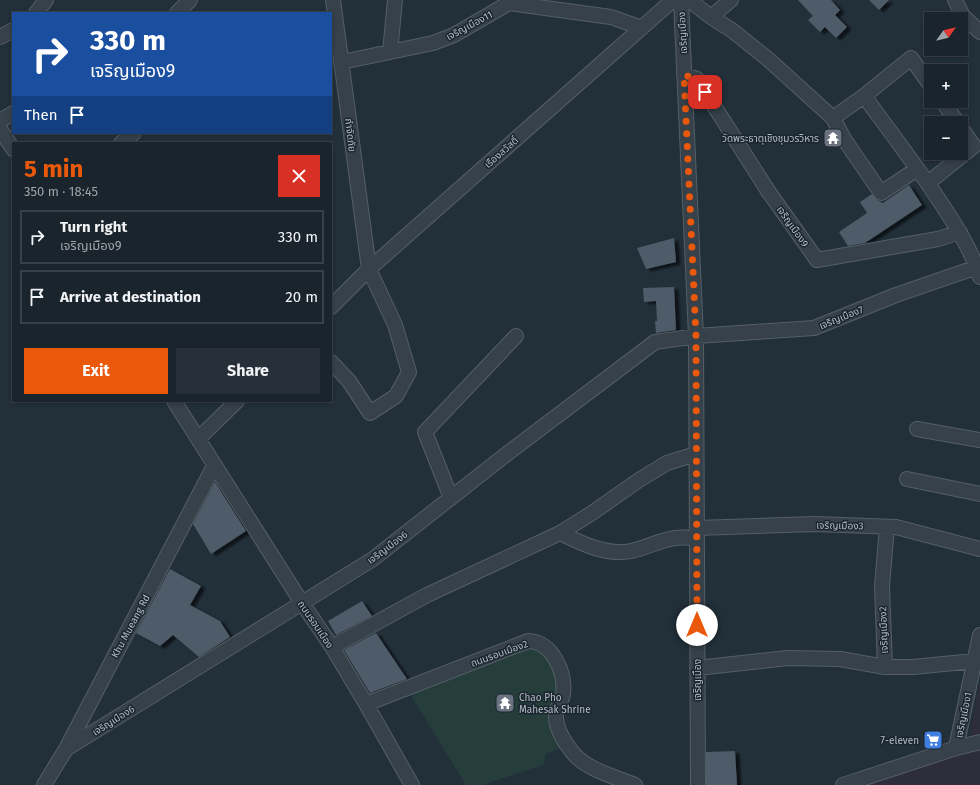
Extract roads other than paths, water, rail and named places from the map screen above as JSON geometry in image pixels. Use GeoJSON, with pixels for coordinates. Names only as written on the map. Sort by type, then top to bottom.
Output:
{"type":"FeatureCollection","features":[{"type":"Feature","properties":{"kind":"street"},"geometry":{"type":"LineString","coordinates":[[37,12],[46,0]]}},
{"type":"Feature","properties":{"kind":"street"},"geometry":{"type":"LineString","coordinates":[[178,12],[190,0]]}},
{"type":"Feature","properties":{"kind":"street","name":"กำจัดภัย"},"geometry":{"type":"LineString","coordinates":[[332,363],[349,381],[370,413],[396,396],[409,372],[395,325],[368,269],[333,0]]}},
{"type":"Feature","properties":{"kind":"street"},"geometry":{"type":"LineString","coordinates":[[390,52],[395,0]]}},
{"type":"Feature","properties":{"kind":"street","name":"เรืองสวัสดิ์"},"geometry":{"type":"LineString","coordinates":[[332,306],[368,269],[673,0]]}},
{"type":"Feature","properties":{"kind":"street","name":"เจริญเมือง"},"geometry":{"type":"LineString","coordinates":[[681,0],[696,336],[698,785]]}},
{"type":"Feature","properties":{"kind":"street"},"geometry":{"type":"LineString","coordinates":[[690,0],[711,17],[733,31],[769,60],[833,118],[844,139],[881,193],[917,169]]}},
{"type":"Feature","properties":{"kind":"street"},"geometry":{"type":"LineString","coordinates":[[711,17],[731,0]]}},
{"type":"Feature","properties":{"kind":"street"},"geometry":{"type":"LineString","coordinates":[[954,0],[963,16],[980,32]]}},
{"type":"Feature","properties":{"kind":"street","name":"เจริญเมือง11"},"geometry":{"type":"LineString","coordinates":[[342,62],[434,43],[454,35],[510,2],[610,17],[642,28]]}},
{"type":"Feature","properties":{"kind":"street"},"geometry":{"type":"LineString","coordinates":[[0,37],[12,31]]}},
{"type":"Feature","properties":{"kind":"street"},"geometry":{"type":"LineString","coordinates":[[833,118],[864,96],[911,58],[924,76]]}},
{"type":"Feature","properties":{"kind":"street","name":"เจริญเมือง9"},"geometry":{"type":"LineString","coordinates":[[684,75],[697,79],[768,191],[817,260],[938,239],[960,232]]}},
{"type":"Feature","properties":{"kind":"street"},"geometry":{"type":"LineString","coordinates":[[864,96],[928,183],[960,232],[979,270]]}},
{"type":"Feature","properties":{"kind":"street"},"geometry":{"type":"LineString","coordinates":[[0,121],[12,114]]}},
{"type":"Feature","properties":{"kind":"street"},"geometry":{"type":"LineString","coordinates":[[0,129],[12,147]]}},
{"type":"Feature","properties":{"kind":"street"},"geometry":{"type":"LineString","coordinates":[[122,142],[133,134]]}},
{"type":"Feature","properties":{"kind":"street"},"geometry":{"type":"LineString","coordinates":[[968,138],[974,146],[968,151]]}},
{"type":"Feature","properties":{"kind":"street"},"geometry":{"type":"LineString","coordinates":[[928,183],[957,160]]}},
{"type":"Feature","properties":{"kind":"street","name":"เจริญเมือง7"},"geometry":{"type":"LineString","coordinates":[[696,336],[814,328],[896,295],[979,270]]}},
{"type":"Feature","properties":{"kind":"street"},"geometry":{"type":"LineString","coordinates":[[451,498],[425,432],[516,336]]}},
{"type":"Feature","properties":{"kind":"street","name":"เจริญเมือง6"},"geometry":{"type":"LineString","coordinates":[[66,749],[373,559],[655,342],[696,336]]}},
{"type":"Feature","properties":{"kind":"street","name":"ถนนรอบเมือง"},"geometry":{"type":"LineString","coordinates":[[175,402],[214,466],[332,647],[412,785]]}},
{"type":"Feature","properties":{"kind":"street"},"geometry":{"type":"LineString","coordinates":[[198,439],[236,402]]}},
{"type":"Feature","properties":{"kind":"street"},"geometry":{"type":"LineString","coordinates":[[917,429],[980,440]]}},
{"type":"Feature","properties":{"kind":"street"},"geometry":{"type":"LineString","coordinates":[[332,647],[427,595],[560,533],[667,463],[696,454]]}},
{"type":"Feature","properties":{"kind":"street","name":"Khu Mueang Rd"},"geometry":{"type":"LineString","coordinates":[[44,785],[66,749],[214,466]]}},
{"type":"Feature","properties":{"kind":"street"},"geometry":{"type":"LineString","coordinates":[[906,479],[980,494]]}},
{"type":"Feature","properties":{"kind":"street","name":"เจริญเมือง3"},"geometry":{"type":"LineString","coordinates":[[560,533],[591,546],[608,551],[620,552],[630,551],[697,533],[815,524],[896,527],[980,549]]}},
{"type":"Feature","properties":{"kind":"street","name":"เจริญเมือง2"},"geometry":{"type":"LineString","coordinates":[[887,527],[882,586],[885,667],[913,667],[974,661]]}},
{"type":"Feature","properties":{"kind":"street","name":"เจริญเมือง1"},"geometry":{"type":"LineString","coordinates":[[842,785],[956,748],[980,635]]}},
{"type":"Feature","properties":{"kind":"street","name":"ถนนรอบเมือง2"},"geometry":{"type":"LineString","coordinates":[[366,704],[528,641],[534,641],[544,646],[551,653],[559,667],[563,685],[563,695],[556,714],[557,723],[572,752],[585,764],[635,785]]}},
{"type":"Feature","properties":{"kind":"street"},"geometry":{"type":"LineString","coordinates":[[698,668],[788,658],[840,659],[885,667]]}},
{"type":"Feature","properties":{"kind":"street"},"geometry":{"type":"LineString","coordinates":[[956,748],[980,742]]}},
{"type":"Feature","properties":{"kind":"place","name":"วัดพระธาตุเชิงชุมวรวิหาร"},"geometry":{"type":"Point","coordinates":[833,138]}},
{"type":"Feature","properties":{"kind":"place","name":"Chao Pho Mahesak Shrine"},"geometry":{"type":"Point","coordinates":[505,703]}},
{"type":"Feature","properties":{"kind":"place","name":"7-eleven"},"geometry":{"type":"Point","coordinates":[933,740]}}]}
